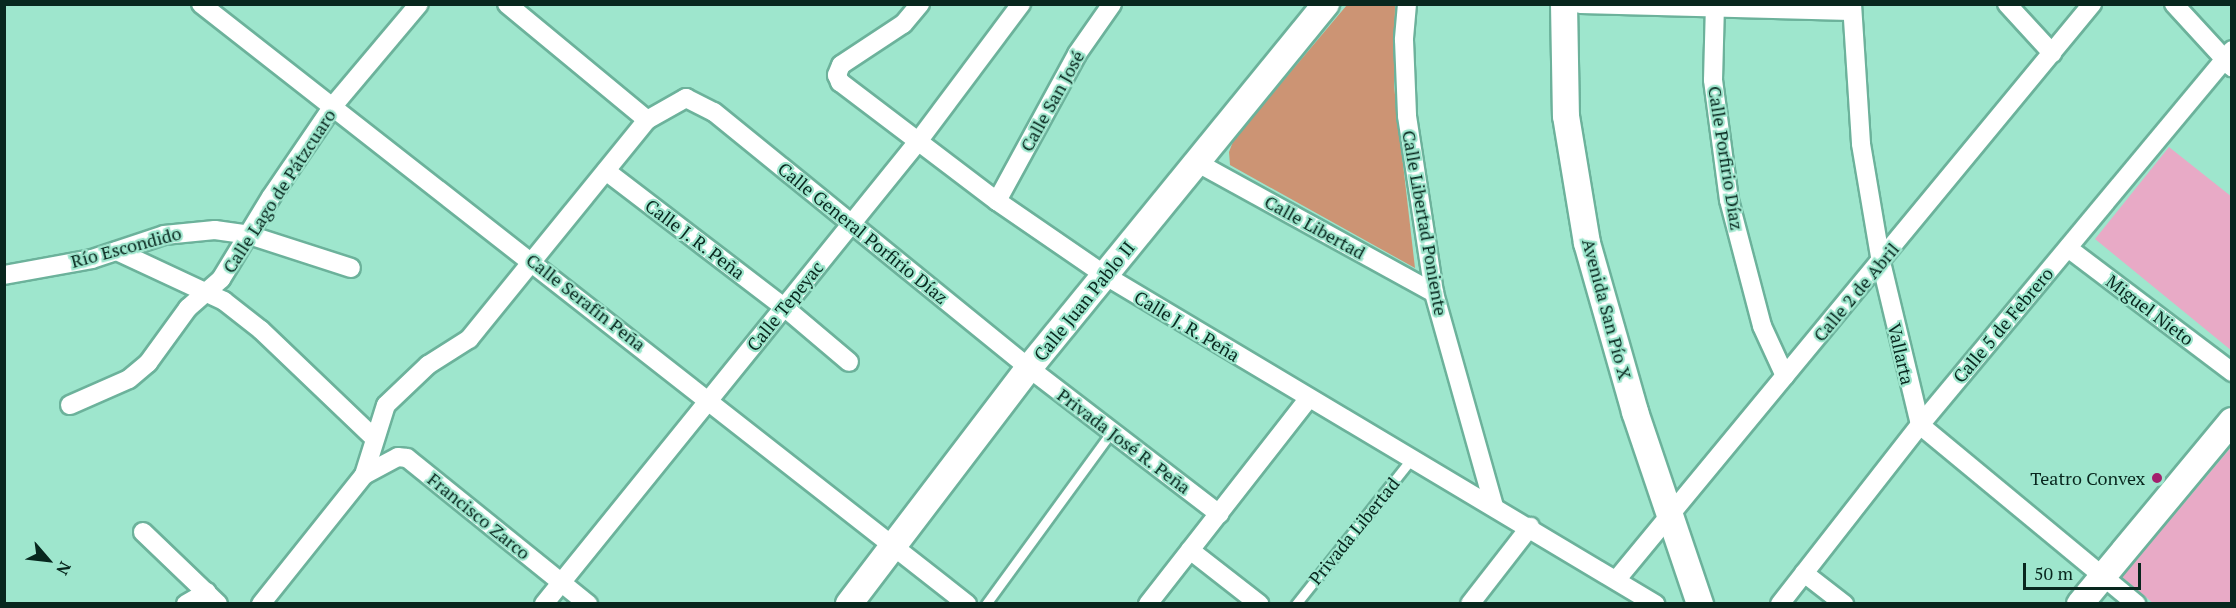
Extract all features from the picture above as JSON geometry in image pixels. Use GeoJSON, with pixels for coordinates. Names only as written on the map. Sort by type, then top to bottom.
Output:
{"type":"FeatureCollection","features":[{"type":"Feature","properties":{"kind":"street","name":"Calle Serafín Peña"},"geometry":{"type":"LineString","coordinates":[[201,4],[710,399],[968,603]]}},
{"type":"Feature","properties":{"kind":"street","name":"Calle Lago de Pátzcuaro"},"geometry":{"type":"LineString","coordinates":[[70,405],[129,379],[147,363],[188,308],[221,279],[333,106],[419,4]]}},
{"type":"Feature","properties":{"kind":"street"},"geometry":{"type":"LineString","coordinates":[[261,603],[364,475],[386,405],[428,365],[469,339],[647,120],[507,4]]}},
{"type":"Feature","properties":{"kind":"street","name":"Calle J. R. Peña"},"geometry":{"type":"LineString","coordinates":[[920,4],[903,24],[848,59],[837,75],[849,90],[920,139],[997,201],[1106,276],[1308,399],[1530,526],[1617,579],[1632,598],[1655,603]]}},
{"type":"Feature","properties":{"kind":"street","name":"Calle Tepeyac"},"geometry":{"type":"LineString","coordinates":[[544,603],[920,139],[1021,4]]}},
{"type":"Feature","properties":{"kind":"street","name":"Calle San José"},"geometry":{"type":"LineString","coordinates":[[997,201],[1077,54],[1112,4]]}},
{"type":"Feature","properties":{"kind":"street","name":"Calle Juan Pablo II"},"geometry":{"type":"LineString","coordinates":[[849,603],[1029,368],[1326,4]]}},
{"type":"Feature","properties":{"kind":"street","name":"Calle Libertad Poniente"},"geometry":{"type":"LineString","coordinates":[[1407,4],[1404,40],[1407,116],[1434,292],[1494,506]]}},
{"type":"Feature","properties":{"kind":"street","name":"Avenida San Pío X"},"geometry":{"type":"LineString","coordinates":[[1564,4],[1566,116],[1587,243],[1635,412],[1700,603]]}},
{"type":"Feature","properties":{"kind":"street"},"geometry":{"type":"LineString","coordinates":[[1580,4],[1851,8]]}},
{"type":"Feature","properties":{"kind":"street"},"geometry":{"type":"LineString","coordinates":[[2007,4],[2052,53]]}},
{"type":"Feature","properties":{"kind":"street","name":"Calle 2 de Abril"},"geometry":{"type":"LineString","coordinates":[[1617,579],[2092,4]]}},
{"type":"Feature","properties":{"kind":"street"},"geometry":{"type":"LineString","coordinates":[[2174,4],[2229,59]]}},
{"type":"Feature","properties":{"kind":"street","name":"Calle Porfirio Díaz"},"geometry":{"type":"LineString","coordinates":[[1715,6],[1713,80],[1729,200],[1762,326],[1785,376]]}},
{"type":"Feature","properties":{"kind":"street","name":"Vallarta"},"geometry":{"type":"LineString","coordinates":[[1851,8],[1861,144],[1881,262],[1920,425]]}},
{"type":"Feature","properties":{"kind":"street","name":"Calle 5 de Febrero"},"geometry":{"type":"LineString","coordinates":[[1780,603],[1920,425],[2229,59]]}},
{"type":"Feature","properties":{"kind":"street","name":"Calle General Porfirio Díaz"},"geometry":{"type":"LineString","coordinates":[[647,120],[676,100],[695,101],[714,112],[1029,368]]}},
{"type":"Feature","properties":{"kind":"street","name":"Calle Libertad"},"geometry":{"type":"LineString","coordinates":[[1196,162],[1434,292]]}},
{"type":"Feature","properties":{"kind":"street","name":"Calle J. R. Peña"},"geometry":{"type":"LineString","coordinates":[[606,171],[784,307],[849,362]]}},
{"type":"Feature","properties":{"kind":"street","name":"Río Escondido"},"geometry":{"type":"LineString","coordinates":[[4,275],[117,251],[184,231],[249,235],[351,268]]}},
{"type":"Feature","properties":{"kind":"street","name":"Miguel Nieto"},"geometry":{"type":"LineString","coordinates":[[2068,248],[2232,372]]}},
{"type":"Feature","properties":{"kind":"street"},"geometry":{"type":"LineString","coordinates":[[117,251],[207,293],[261,330],[374,438]]}},
{"type":"Feature","properties":{"kind":"street","name":"Privada José R. Peña"},"geometry":{"type":"LineString","coordinates":[[1029,368],[1219,514]]}},
{"type":"Feature","properties":{"kind":"street"},"geometry":{"type":"LineString","coordinates":[[1148,603],[1308,399]]}},
{"type":"Feature","properties":{"kind":"street"},"geometry":{"type":"LineString","coordinates":[[2080,603],[2232,421]]}},
{"type":"Feature","properties":{"kind":"street"},"geometry":{"type":"LineString","coordinates":[[1920,425],[2136,603]]}},
{"type":"Feature","properties":{"kind":"street","name":"Francisco Zarco"},"geometry":{"type":"LineString","coordinates":[[364,475],[398,457],[407,458],[588,603]]}},
{"type":"Feature","properties":{"kind":"street"},"geometry":{"type":"LineString","coordinates":[[1470,603],[1530,526]]}},
{"type":"Feature","properties":{"kind":"street"},"geometry":{"type":"LineString","coordinates":[[143,532],[212,598]]}},
{"type":"Feature","properties":{"kind":"street"},"geometry":{"type":"LineString","coordinates":[[1190,550],[1258,603]]}},
{"type":"Feature","properties":{"kind":"street"},"geometry":{"type":"LineString","coordinates":[[1804,573],[1844,603]]}},
{"type":"Feature","properties":{"kind":"street"},"geometry":{"type":"LineString","coordinates":[[186,603],[212,598]]}},
{"type":"Feature","properties":{"kind":"lane"},"geometry":{"type":"LineString","coordinates":[[986,603],[1112,431]]}},
{"type":"Feature","properties":{"kind":"lane","name":"Privada Libertad"},"geometry":{"type":"LineString","coordinates":[[1296,603],[1412,458]]}},
{"type":"Feature","properties":{"kind":"shaded area"},"geometry":{"type":"Polygon","coordinates":[[[1347,5],[1395,5],[1394,86],[1415,268],[1230,165],[1229,152],[1234,139],[1347,5]]]}},
{"type":"Feature","properties":{"kind":"building"},"geometry":{"type":"Polygon","coordinates":[[[2169,147],[2232,197],[2232,351],[2095,239],[2169,147]]]}},
{"type":"Feature","properties":{"kind":"building"},"geometry":{"type":"Polygon","coordinates":[[[2232,446],[2232,604],[2154,604],[2122,577],[2232,446]]]}},
{"type":"Feature","properties":{"kind":"place","name":"Teatro Convex"},"geometry":{"type":"Point","coordinates":[2157,478]}}]}
